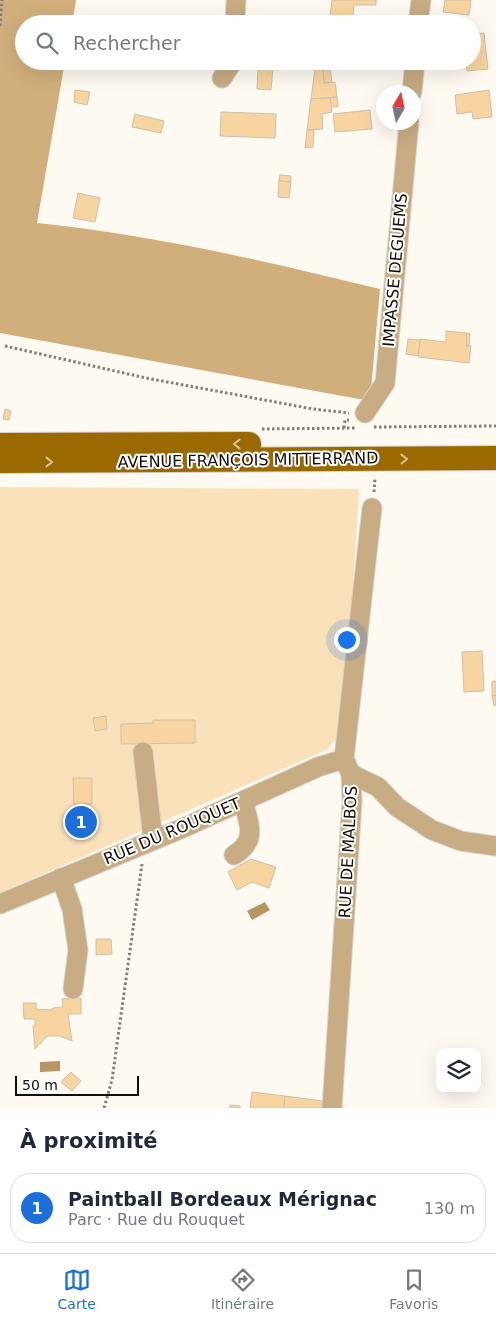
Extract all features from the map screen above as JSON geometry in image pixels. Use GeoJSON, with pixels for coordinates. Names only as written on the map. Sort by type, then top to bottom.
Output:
{"type":"FeatureCollection","features":[{"type":"Feature","properties":{"kind":"main road","name":"AVENUE FRANÇOIS MITTERRAND"},"geometry":{"type":"LineString","coordinates":[[0,445],[496,442]]}},
{"type":"Feature","properties":{"kind":"main road","name":"AVENUE FRANÇOIS MITTERRAND"},"geometry":{"type":"LineString","coordinates":[[0,462],[496,458]]}},
{"type":"Feature","properties":{"kind":"street"},"geometry":{"type":"LineString","coordinates":[[235,15],[236,0]]}},
{"type":"Feature","properties":{"kind":"street"},"geometry":{"type":"LineString","coordinates":[[419,15],[420,0]]}},
{"type":"Feature","properties":{"kind":"street"},"geometry":{"type":"LineString","coordinates":[[222,78],[227,70]]}},
{"type":"Feature","properties":{"kind":"street"},"geometry":{"type":"LineString","coordinates":[[413,85],[414,70]]}},
{"type":"Feature","properties":{"kind":"street","name":"IMPASSE DEGUEMS"},"geometry":{"type":"LineString","coordinates":[[367,423],[385,383],[408,130]]}},
{"type":"Feature","properties":{"kind":"street","name":"RUE DE MALBOS"},"geometry":{"type":"LineString","coordinates":[[332,1108],[352,802],[348,767],[372,508]]}},
{"type":"Feature","properties":{"kind":"street"},"geometry":{"type":"LineString","coordinates":[[144,752],[149,842]]}},
{"type":"Feature","properties":{"kind":"street"},"geometry":{"type":"LineString","coordinates":[[348,767],[378,786],[397,807],[432,830],[461,841],[496,846]]}},
{"type":"Feature","properties":{"kind":"street","name":"RUE DU ROUQUET"},"geometry":{"type":"LineString","coordinates":[[0,904],[149,842],[318,768],[348,767]]}},
{"type":"Feature","properties":{"kind":"street"},"geometry":{"type":"LineString","coordinates":[[234,855],[245,849],[249,840],[250,829],[243,801]]}},
{"type":"Feature","properties":{"kind":"street"},"geometry":{"type":"LineString","coordinates":[[61,878],[72,909],[78,950],[73,989]]}},
{"type":"Feature","properties":{"kind":"path"},"geometry":{"type":"LineString","coordinates":[[0,26],[2,0]]}},
{"type":"Feature","properties":{"kind":"path"},"geometry":{"type":"LineString","coordinates":[[5,346],[146,378],[313,409],[367,423],[496,426]]}},
{"type":"Feature","properties":{"kind":"path"},"geometry":{"type":"LineString","coordinates":[[344,428],[367,423]]}},
{"type":"Feature","properties":{"kind":"path"},"geometry":{"type":"LineString","coordinates":[[104,1108],[112,1080],[149,842]]}},
{"type":"Feature","properties":{"kind":"shaded area"},"geometry":{"type":"Polygon","coordinates":[[[0,0],[76,0],[74,15],[15,15],[15,70],[63,70],[37,223],[123,234],[209,250],[380,289],[370,401],[0,333],[0,0]]]}},
{"type":"Feature","properties":{"kind":"shaded area"},"geometry":{"type":"Polygon","coordinates":[[[0,487],[359,489],[345,716],[341,731],[333,743],[326,750],[0,893],[0,487]]]}},
{"type":"Feature","properties":{"kind":"shaded area"},"geometry":{"type":"Polygon","coordinates":[[[265,902],[270,910],[252,920],[247,911],[265,902]]]}},
{"type":"Feature","properties":{"kind":"shaded area"},"geometry":{"type":"Polygon","coordinates":[[[60,1061],[60,1071],[40,1072],[40,1062],[60,1061]]]}},
{"type":"Feature","properties":{"kind":"building"},"geometry":{"type":"Polygon","coordinates":[[[332,0],[376,0],[376,5],[354,5],[353,15],[330,15],[332,0]]]}},
{"type":"Feature","properties":{"kind":"building"},"geometry":{"type":"Polygon","coordinates":[[[445,0],[471,0],[469,15],[443,12],[445,0]]]}},
{"type":"Feature","properties":{"kind":"building"},"geometry":{"type":"Polygon","coordinates":[[[481,33],[484,33],[488,69],[481,70],[481,33]]]}},
{"type":"Feature","properties":{"kind":"building"},"geometry":{"type":"Polygon","coordinates":[[[258,70],[273,70],[271,90],[257,89],[258,70]]]}},
{"type":"Feature","properties":{"kind":"building"},"geometry":{"type":"Polygon","coordinates":[[[315,70],[323,70],[324,83],[335,82],[337,97],[311,99],[315,70]]]}},
{"type":"Feature","properties":{"kind":"building"},"geometry":{"type":"Polygon","coordinates":[[[323,70],[330,70],[332,82],[324,83],[323,70]]]}},
{"type":"Feature","properties":{"kind":"building"},"geometry":{"type":"Polygon","coordinates":[[[75,90],[90,92],[87,105],[74,102],[75,90]]]}},
{"type":"Feature","properties":{"kind":"building"},"geometry":{"type":"Polygon","coordinates":[[[489,90],[492,117],[473,119],[472,112],[457,114],[455,95],[489,90]]]}},
{"type":"Feature","properties":{"kind":"building"},"geometry":{"type":"Polygon","coordinates":[[[337,97],[338,107],[331,107],[330,98],[337,97]]]}},
{"type":"Feature","properties":{"kind":"building"},"geometry":{"type":"Polygon","coordinates":[[[330,98],[332,112],[322,114],[323,129],[307,130],[311,99],[330,98]]]}},
{"type":"Feature","properties":{"kind":"building"},"geometry":{"type":"Polygon","coordinates":[[[370,110],[372,129],[335,132],[333,114],[370,110]]]}},
{"type":"Feature","properties":{"kind":"building"},"geometry":{"type":"Polygon","coordinates":[[[221,112],[276,114],[275,138],[220,136],[221,112]]]}},
{"type":"Feature","properties":{"kind":"building"},"geometry":{"type":"Polygon","coordinates":[[[135,114],[164,121],[161,133],[132,127],[135,114]]]}},
{"type":"Feature","properties":{"kind":"building"},"geometry":{"type":"Polygon","coordinates":[[[307,130],[314,130],[313,147],[305,148],[307,130]]]}},
{"type":"Feature","properties":{"kind":"building"},"geometry":{"type":"Polygon","coordinates":[[[280,175],[291,176],[291,182],[279,181],[280,175]]]}},
{"type":"Feature","properties":{"kind":"building"},"geometry":{"type":"Polygon","coordinates":[[[279,181],[291,182],[289,198],[278,197],[279,181]]]}},
{"type":"Feature","properties":{"kind":"building"},"geometry":{"type":"Polygon","coordinates":[[[78,193],[100,198],[95,222],[73,218],[78,193]]]}},
{"type":"Feature","properties":{"kind":"building"},"geometry":{"type":"Polygon","coordinates":[[[446,331],[467,333],[466,346],[471,346],[469,363],[418,357],[420,339],[446,342],[446,331]]]}},
{"type":"Feature","properties":{"kind":"building"},"geometry":{"type":"Polygon","coordinates":[[[467,333],[470,334],[469,346],[466,346],[467,333]]]}},
{"type":"Feature","properties":{"kind":"building"},"geometry":{"type":"Polygon","coordinates":[[[408,339],[420,340],[418,356],[406,354],[408,339]]]}},
{"type":"Feature","properties":{"kind":"building"},"geometry":{"type":"Polygon","coordinates":[[[5,409],[11,411],[9,420],[3,419],[5,409]]]}},
{"type":"Feature","properties":{"kind":"building"},"geometry":{"type":"Polygon","coordinates":[[[482,651],[484,691],[464,692],[462,652],[482,651]]]}},
{"type":"Feature","properties":{"kind":"building"},"geometry":{"type":"Polygon","coordinates":[[[492,681],[496,681],[496,695],[492,696],[492,681]]]}},
{"type":"Feature","properties":{"kind":"building"},"geometry":{"type":"Polygon","coordinates":[[[496,695],[496,705],[494,706],[492,696],[496,695]]]}},
{"type":"Feature","properties":{"kind":"building"},"geometry":{"type":"Polygon","coordinates":[[[106,716],[107,729],[95,731],[93,718],[106,716]]]}},
{"type":"Feature","properties":{"kind":"building"},"geometry":{"type":"Polygon","coordinates":[[[153,720],[195,720],[195,743],[121,744],[121,724],[153,723],[153,720]]]}},
{"type":"Feature","properties":{"kind":"building"},"geometry":{"type":"Polygon","coordinates":[[[73,778],[92,778],[92,804],[74,805],[73,778]]]}},
{"type":"Feature","properties":{"kind":"building"},"geometry":{"type":"Polygon","coordinates":[[[251,859],[276,867],[269,888],[252,882],[237,890],[228,872],[251,859]]]}},
{"type":"Feature","properties":{"kind":"building"},"geometry":{"type":"Polygon","coordinates":[[[96,939],[111,939],[112,954],[96,955],[96,939]]]}},
{"type":"Feature","properties":{"kind":"building"},"geometry":{"type":"Polygon","coordinates":[[[81,998],[81,1014],[68,1014],[72,1041],[60,1036],[47,1036],[35,1049],[33,1026],[35,1025],[35,1019],[24,1019],[23,1003],[36,1003],[36,1009],[51,1010],[63,1007],[62,999],[81,998]]]}},
{"type":"Feature","properties":{"kind":"building"},"geometry":{"type":"Polygon","coordinates":[[[71,1072],[81,1081],[72,1091],[61,1082],[71,1072]]]}},
{"type":"Feature","properties":{"kind":"building"},"geometry":{"type":"Polygon","coordinates":[[[252,1092],[285,1096],[284,1108],[250,1108],[252,1092]]]}},
{"type":"Feature","properties":{"kind":"building"},"geometry":{"type":"Polygon","coordinates":[[[285,1096],[322,1101],[322,1108],[284,1108],[285,1096]]]}},
{"type":"Feature","properties":{"kind":"building"},"geometry":{"type":"Polygon","coordinates":[[[230,1105],[240,1106],[240,1108],[230,1108],[230,1105]]]}},
{"type":"Feature","properties":{"kind":"place","name":"Paintball Bordeaux Mérignac"},"geometry":{"type":"Point","coordinates":[81,822]}}]}
